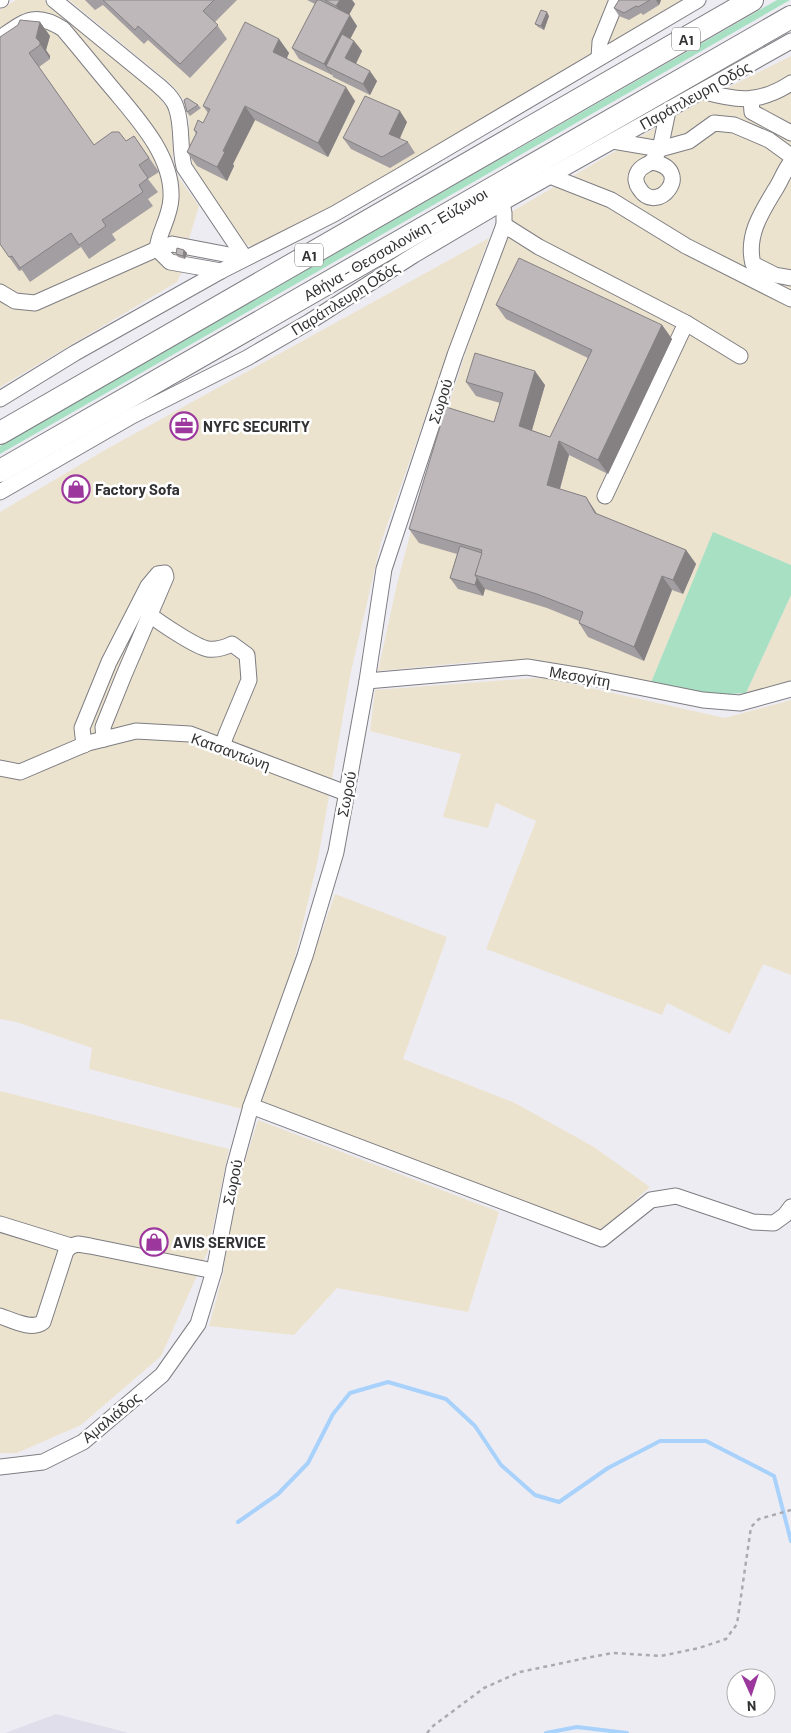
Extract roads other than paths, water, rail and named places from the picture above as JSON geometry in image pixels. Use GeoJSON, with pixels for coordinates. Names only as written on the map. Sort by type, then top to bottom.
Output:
{"type":"FeatureCollection","features":[{"type":"Feature","properties":{"kind":"highway","name":"Α1"},"geometry":{"type":"LineString","coordinates":[[0,433],[752,0]]}},
{"type":"Feature","properties":{"kind":"highway","name":"Αθήνα - Θεσσαλονίκη - Εύζωνοι"},"geometry":{"type":"LineString","coordinates":[[0,471],[791,17]]}},
{"type":"Feature","properties":{"kind":"street"},"geometry":{"type":"LineString","coordinates":[[54,0],[158,85],[176,105],[179,117],[181,157],[184,167],[245,258]]}},
{"type":"Feature","properties":{"kind":"street"},"geometry":{"type":"LineString","coordinates":[[599,58],[600,42],[617,0]]}},
{"type":"Feature","properties":{"kind":"street"},"geometry":{"type":"LineString","coordinates":[[0,399],[75,353],[221,271],[334,214],[698,0]]}},
{"type":"Feature","properties":{"kind":"street"},"geometry":{"type":"LineString","coordinates":[[0,38],[28,21],[36,19],[51,21],[63,29],[148,132],[165,166],[171,185],[170,212],[157,249]]}},
{"type":"Feature","properties":{"kind":"street","name":"Παράπλευρη Οδός"},"geometry":{"type":"LineString","coordinates":[[0,492],[132,416],[247,358],[502,203],[791,41]]}},
{"type":"Feature","properties":{"kind":"street"},"geometry":{"type":"LineString","coordinates":[[702,91],[726,98],[752,100],[782,89],[791,83]]}},
{"type":"Feature","properties":{"kind":"street"},"geometry":{"type":"LineString","coordinates":[[752,100],[752,112],[791,133]]}},
{"type":"Feature","properties":{"kind":"street"},"geometry":{"type":"LineString","coordinates":[[652,162],[660,149],[668,111]]}},
{"type":"Feature","properties":{"kind":"street"},"geometry":{"type":"LineString","coordinates":[[613,141],[660,149],[689,141],[714,122],[734,125],[769,140],[791,156]]}},
{"type":"Feature","properties":{"kind":"street"},"geometry":{"type":"LineString","coordinates":[[791,162],[765,205],[752,238],[750,251],[753,264],[775,275],[791,278]]}},
{"type":"Feature","properties":{"kind":"street"},"geometry":{"type":"LineString","coordinates":[[550,176],[611,200],[686,246],[791,299]]}},
{"type":"Feature","properties":{"kind":"street","name":"Σωρού"},"geometry":{"type":"LineString","coordinates":[[162,1376],[198,1324],[214,1270],[234,1168],[251,1106],[308,946],[336,852],[367,681],[384,569],[455,355],[504,224],[502,203]]}},
{"type":"Feature","properties":{"kind":"street"},"geometry":{"type":"LineString","coordinates":[[504,224],[538,247],[686,322],[740,356]]}},
{"type":"Feature","properties":{"kind":"street"},"geometry":{"type":"LineString","coordinates":[[0,292],[16,301],[35,303],[172,244],[245,258]]}},
{"type":"Feature","properties":{"kind":"street"},"geometry":{"type":"LineString","coordinates":[[157,249],[170,262],[221,271]]}},
{"type":"Feature","properties":{"kind":"street"},"geometry":{"type":"LineString","coordinates":[[605,496],[686,322]]}},
{"type":"Feature","properties":{"kind":"street"},"geometry":{"type":"LineString","coordinates":[[84,744],[82,728],[109,662],[148,586],[158,574],[165,574],[166,577],[103,727],[104,739]]}},
{"type":"Feature","properties":{"kind":"street"},"geometry":{"type":"LineString","coordinates":[[149,614],[163,626],[207,649],[224,648],[232,644],[247,655],[249,680],[222,747]]}},
{"type":"Feature","properties":{"kind":"street","name":"Μεσογίτη"},"geometry":{"type":"LineString","coordinates":[[367,681],[527,667],[703,700],[740,703],[791,689]]}},
{"type":"Feature","properties":{"kind":"street","name":"Κατσαντώνη"},"geometry":{"type":"LineString","coordinates":[[0,768],[20,772],[84,744],[136,731],[190,734],[346,793]]}},
{"type":"Feature","properties":{"kind":"street"},"geometry":{"type":"LineString","coordinates":[[251,1106],[602,1239],[651,1200],[676,1196],[753,1222],[774,1222],[785,1215],[791,1207]]}},
{"type":"Feature","properties":{"kind":"street"},"geometry":{"type":"LineString","coordinates":[[0,1224],[71,1246],[78,1244],[90,1246],[214,1270]]}},
{"type":"Feature","properties":{"kind":"street"},"geometry":{"type":"LineString","coordinates":[[0,1316],[33,1326],[43,1322],[66,1252],[71,1246]]}},
{"type":"Feature","properties":{"kind":"street","name":"Αμαλιάδος"},"geometry":{"type":"LineString","coordinates":[[0,1467],[43,1462],[83,1442],[162,1376]]}},
{"type":"Feature","properties":{"kind":"waterway"},"geometry":{"type":"LineString","coordinates":[[238,1522],[278,1494],[308,1463],[333,1414],[350,1393],[388,1382],[446,1399],[475,1426],[501,1465],[535,1495],[559,1502],[608,1468],[660,1441],[706,1441],[774,1476],[791,1541]]}},
{"type":"Feature","properties":{"kind":"waterway"},"geometry":{"type":"LineString","coordinates":[[546,1733],[577,1727],[627,1733]]}},
{"type":"Feature","properties":{"kind":"place","name":"NYFC SECURITY"},"geometry":{"type":"Point","coordinates":[184,426]}},
{"type":"Feature","properties":{"kind":"place","name":"Factory Sofa"},"geometry":{"type":"Point","coordinates":[76,489]}},
{"type":"Feature","properties":{"kind":"place","name":"AVIS SERVICE"},"geometry":{"type":"Point","coordinates":[154,1242]}}]}
